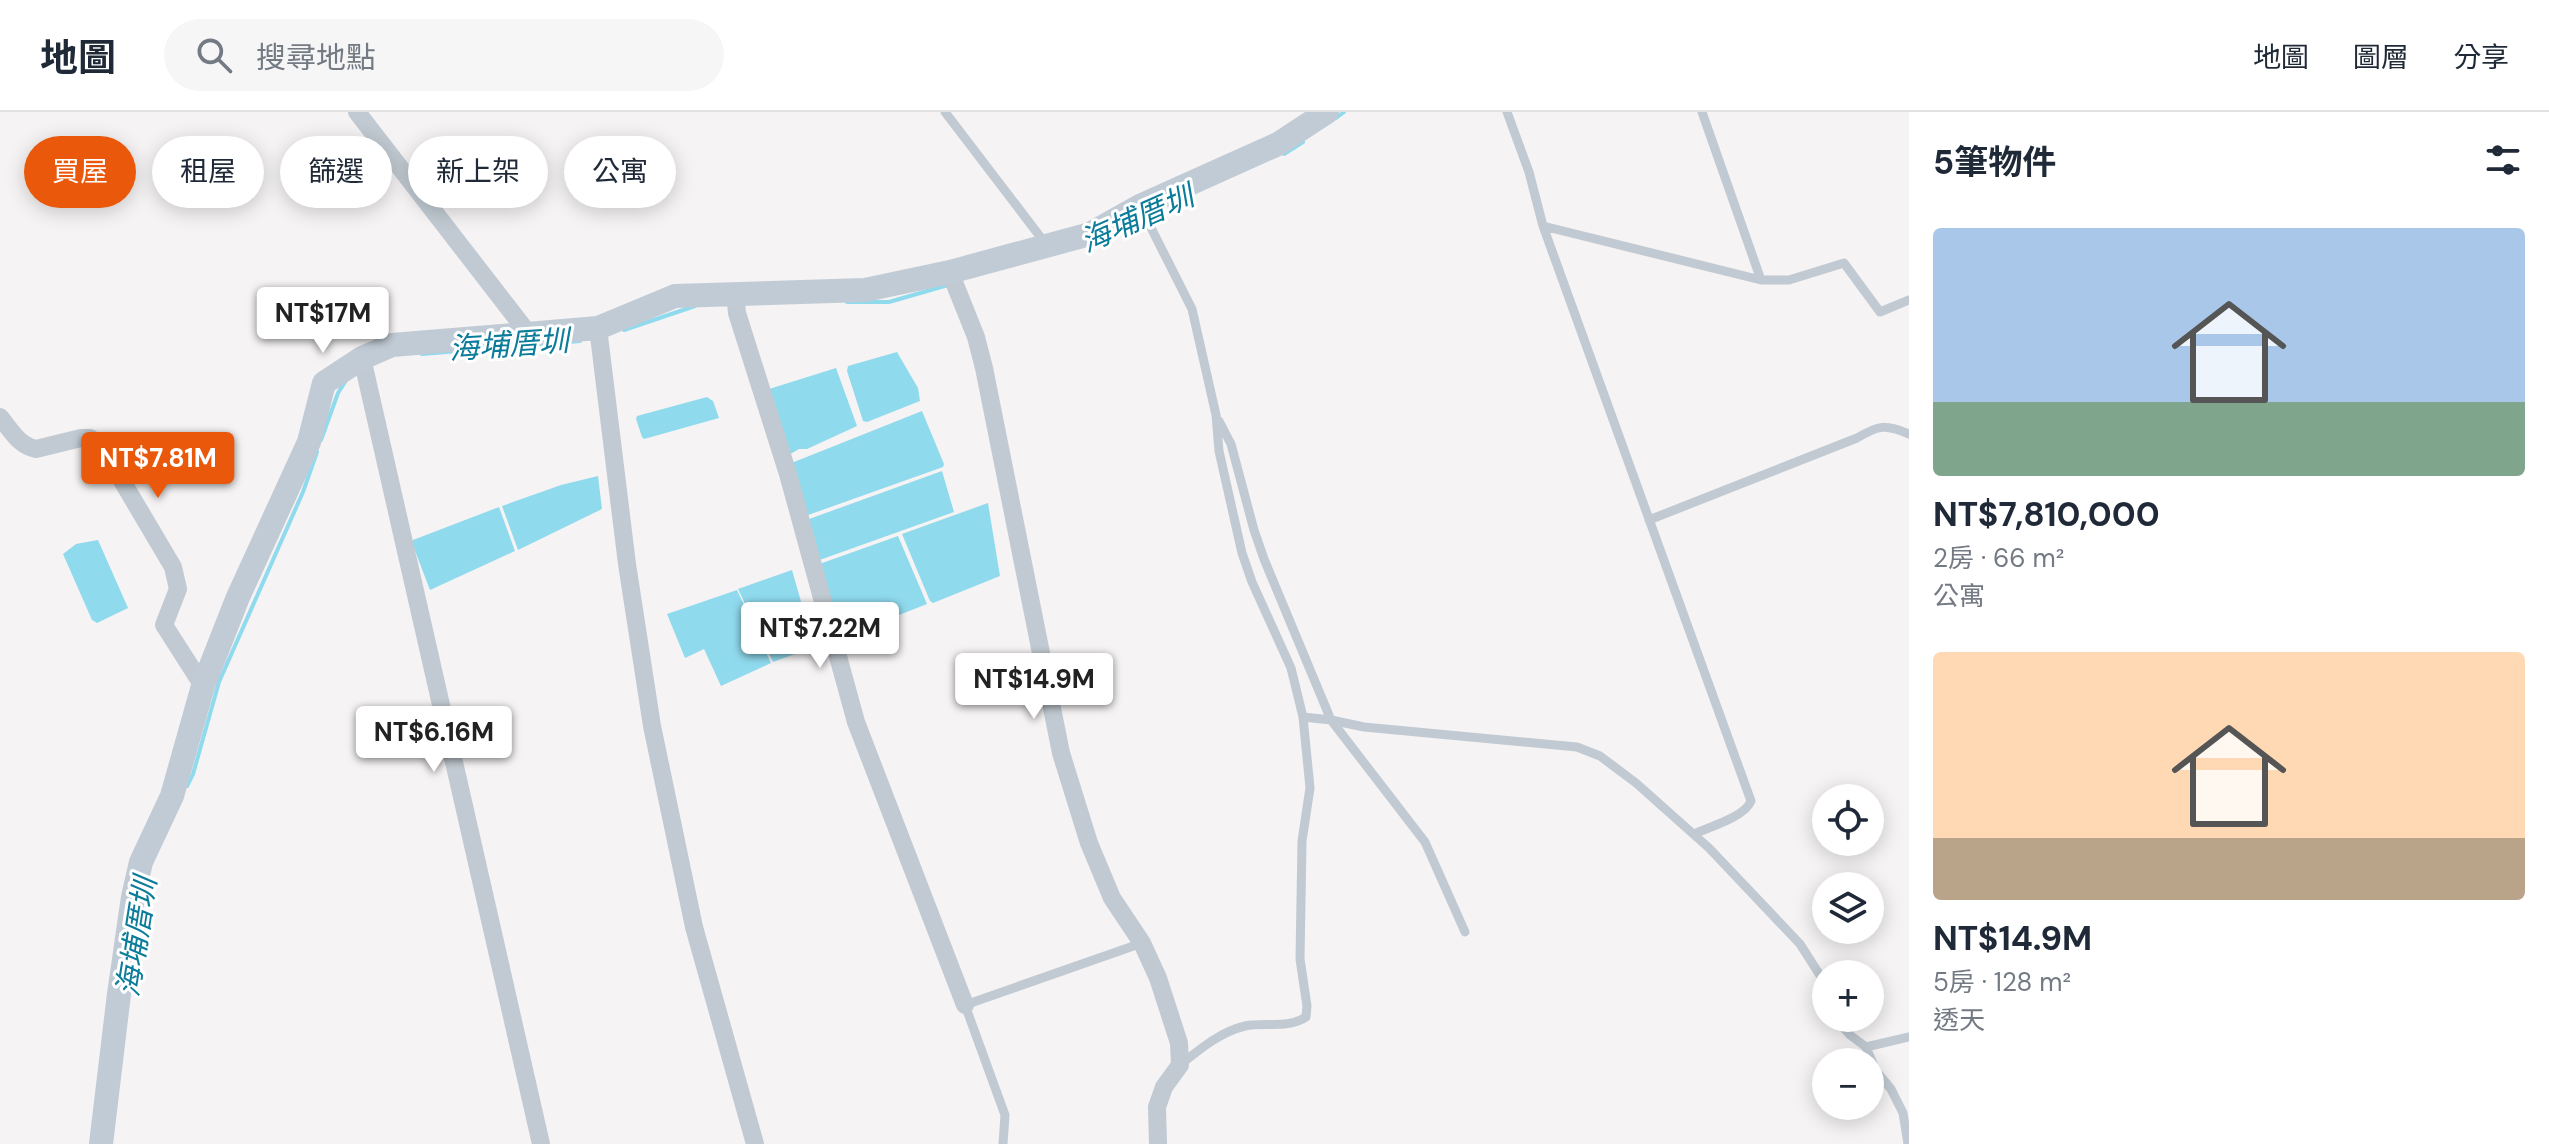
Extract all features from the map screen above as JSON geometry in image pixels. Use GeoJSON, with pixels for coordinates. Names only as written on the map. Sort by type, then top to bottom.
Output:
{"type":"FeatureCollection","features":[{"type":"Feature","properties":{"kind":"street"},"geometry":{"type":"LineString","coordinates":[[357,112],[528,333]]}},
{"type":"Feature","properties":{"kind":"street"},"geometry":{"type":"LineString","coordinates":[[101,1144],[133,897],[141,862],[172,796],[203,686],[238,597],[309,442],[324,383],[362,358],[392,345],[528,333],[599,338],[675,296],[736,303],[865,290],[1048,247],[1090,234],[1140,206],[1278,144],[1327,112]]}},
{"type":"Feature","properties":{"kind":"street"},"geometry":{"type":"LineString","coordinates":[[950,272],[976,337],[984,368],[1061,753],[1089,843],[1112,898],[1142,943],[1158,978],[1179,1043],[1180,1065],[1164,1087],[1157,1107],[1158,1144]]}},
{"type":"Feature","properties":{"kind":"street"},"geometry":{"type":"LineString","coordinates":[[736,303],[788,474],[856,722],[965,1005]]}},
{"type":"Feature","properties":{"kind":"street"},"geometry":{"type":"LineString","coordinates":[[599,338],[627,564],[655,741],[694,927],[755,1144]]}},
{"type":"Feature","properties":{"kind":"street"},"geometry":{"type":"LineString","coordinates":[[362,358],[541,1144]]}},
{"type":"Feature","properties":{"kind":"street"},"geometry":{"type":"LineString","coordinates":[[0,417],[20,442],[29,447],[36,449],[90,438],[102,447],[173,567],[178,589],[164,625],[203,686]]}},
{"type":"Feature","properties":{"kind":"lane"},"geometry":{"type":"LineString","coordinates":[[945,112],[1048,247]]}},
{"type":"Feature","properties":{"kind":"lane"},"geometry":{"type":"LineString","coordinates":[[1507,112],[1529,172],[1543,226],[1751,801],[1741,813],[1694,834]]}},
{"type":"Feature","properties":{"kind":"lane"},"geometry":{"type":"LineString","coordinates":[[1702,112],[1761,280]]}},
{"type":"Feature","properties":{"kind":"lane"},"geometry":{"type":"LineString","coordinates":[[1140,206],[1192,309],[1242,553],[1291,668],[1303,717],[1310,788],[1302,841],[1300,959],[1306,1017],[1292,1023],[1244,1027],[1215,1038],[1180,1065]]}},
{"type":"Feature","properties":{"kind":"lane"},"geometry":{"type":"LineString","coordinates":[[1543,226],[1761,280],[1789,280],[1844,263],[1880,312],[1909,300]]}},
{"type":"Feature","properties":{"kind":"lane"},"geometry":{"type":"LineString","coordinates":[[1216,415],[1231,444],[1264,559],[1331,720],[1425,842],[1465,932]]}},
{"type":"Feature","properties":{"kind":"lane"},"geometry":{"type":"LineString","coordinates":[[1649,520],[1857,438],[1876,427],[1892,427],[1909,434]]}},
{"type":"Feature","properties":{"kind":"lane"},"geometry":{"type":"LineString","coordinates":[[1303,717],[1364,727],[1577,747],[1600,756],[1694,834],[1800,944],[1812,961]]}},
{"type":"Feature","properties":{"kind":"lane"},"geometry":{"type":"LineString","coordinates":[[1003,1144],[1005,1115],[965,1005],[1142,943]]}},
{"type":"Feature","properties":{"kind":"lane"},"geometry":{"type":"LineString","coordinates":[[1847,1032],[1866,1047],[1876,1071],[1891,1089],[1903,1113],[1908,1144]]}},
{"type":"Feature","properties":{"kind":"lane"},"geometry":{"type":"LineString","coordinates":[[1866,1047],[1909,1037]]}},
{"type":"Feature","properties":{"kind":"water"},"geometry":{"type":"Polygon","coordinates":[[[897,352],[918,388],[920,401],[863,421],[848,366],[897,352]]]}},
{"type":"Feature","properties":{"kind":"water"},"geometry":{"type":"Polygon","coordinates":[[[836,368],[857,426],[780,460],[760,392],[836,368]]]}},
{"type":"Feature","properties":{"kind":"water"},"geometry":{"type":"Polygon","coordinates":[[[707,397],[713,401],[719,418],[644,439],[642,437],[637,416],[707,397]]]}},
{"type":"Feature","properties":{"kind":"water"},"geometry":{"type":"Polygon","coordinates":[[[922,411],[943,467],[797,519],[782,470],[794,462],[922,411]]]}},
{"type":"Feature","properties":{"kind":"water"},"geometry":{"type":"Polygon","coordinates":[[[942,471],[954,512],[814,562],[798,523],[942,471]]]}},
{"type":"Feature","properties":{"kind":"water"},"geometry":{"type":"Polygon","coordinates":[[[598,476],[602,509],[518,550],[502,506],[561,485],[598,476]]]}},
{"type":"Feature","properties":{"kind":"water"},"geometry":{"type":"Polygon","coordinates":[[[988,503],[1000,576],[933,603],[902,534],[988,503]]]}},
{"type":"Feature","properties":{"kind":"water"},"geometry":{"type":"Polygon","coordinates":[[[499,507],[515,551],[430,590],[413,540],[499,507]]]}},
{"type":"Feature","properties":{"kind":"water"},"geometry":{"type":"Polygon","coordinates":[[[898,536],[927,604],[833,641],[811,567],[898,536]]]}},
{"type":"Feature","properties":{"kind":"water"},"geometry":{"type":"Polygon","coordinates":[[[98,540],[128,608],[97,623],[92,620],[63,554],[76,544],[98,540]]]}},
{"type":"Feature","properties":{"kind":"water"},"geometry":{"type":"Polygon","coordinates":[[[792,570],[814,647],[773,662],[738,589],[792,570]]]}},
{"type":"Feature","properties":{"kind":"water"},"geometry":{"type":"Polygon","coordinates":[[[737,590],[771,663],[721,686],[704,649],[685,658],[667,614],[737,590]]]}},
{"type":"Feature","properties":{"kind":"waterway","name":"海埔厝圳"},"geometry":{"type":"LineString","coordinates":[[1336,118],[1344,112]]}},
{"type":"Feature","properties":{"kind":"waterway","name":"海埔厝圳"},"geometry":{"type":"LineString","coordinates":[[1284,154],[1303,142]]}},
{"type":"Feature","properties":{"kind":"waterway","name":"海埔厝圳"},"geometry":{"type":"LineString","coordinates":[[847,302],[889,302],[948,285]]}},
{"type":"Feature","properties":{"kind":"waterway","name":"海埔厝圳"},"geometry":{"type":"LineString","coordinates":[[624,330],[695,306]]}},
{"type":"Feature","properties":{"kind":"waterway","name":"海埔厝圳"},"geometry":{"type":"LineString","coordinates":[[422,354],[580,341]]}},
{"type":"Feature","properties":{"kind":"waterway","name":"海埔厝圳"},"geometry":{"type":"LineString","coordinates":[[321,440],[345,382]]}},
{"type":"Feature","properties":{"kind":"waterway","name":"海埔厝圳"},"geometry":{"type":"LineString","coordinates":[[187,786],[219,682],[303,492],[317,452]]}}]}
